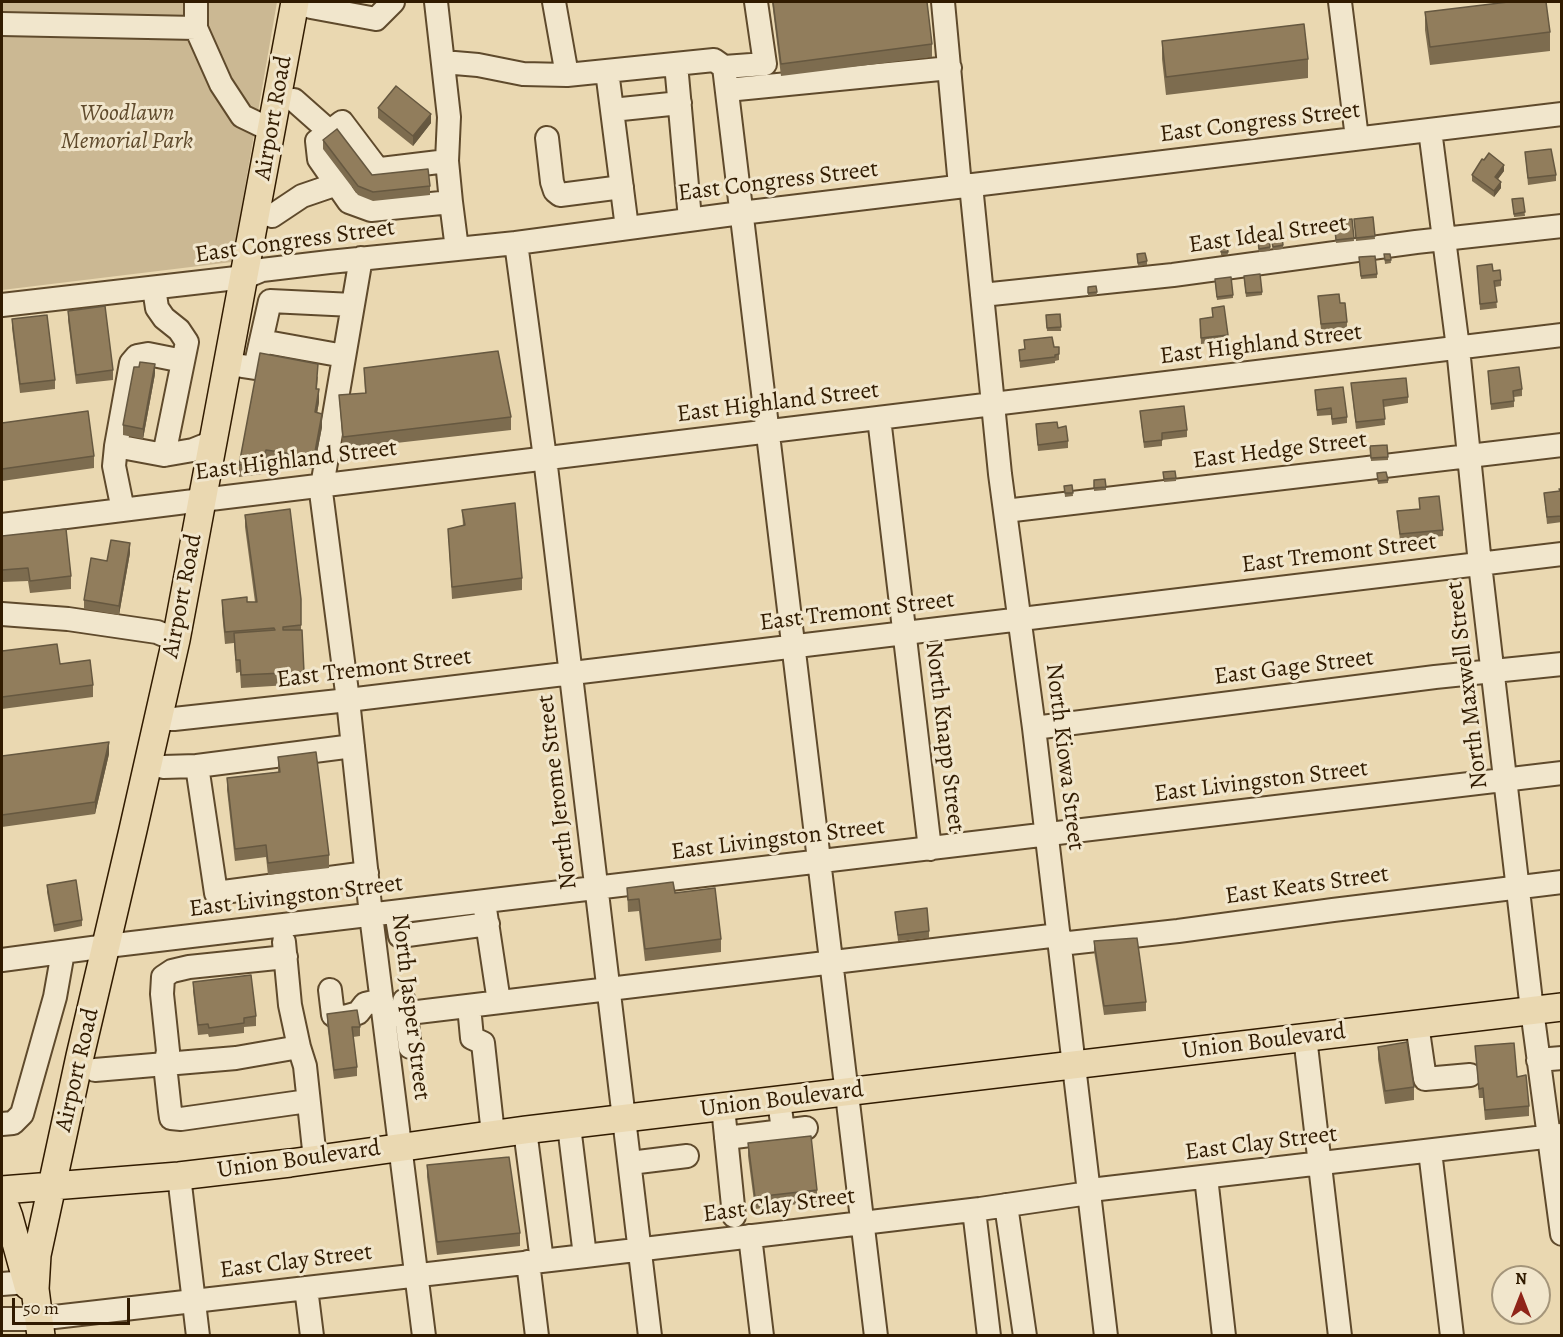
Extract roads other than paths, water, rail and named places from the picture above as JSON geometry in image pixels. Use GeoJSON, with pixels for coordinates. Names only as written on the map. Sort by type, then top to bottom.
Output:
{"type":"FeatureCollection","features":[{"type":"Feature","properties":{"kind":"main road","name":"Airport Road"},"geometry":{"type":"LineString","coordinates":[[60,1186],[166,719],[210,499],[213,442],[254,273],[272,216],[294,100],[306,3]]}},
{"type":"Feature","properties":{"kind":"main road","name":"Airport Road"},"geometry":{"type":"LineString","coordinates":[[60,1186],[95,1070],[115,945],[163,767],[166,719],[176,640],[242,366],[259,316],[254,273],[271,130],[306,3]]}},
{"type":"Feature","properties":{"kind":"main road","name":"Union Boulevard"},"geometry":{"type":"LineString","coordinates":[[2,1190],[179,1176],[525,1130],[1562,1006]]}},
{"type":"Feature","properties":{"kind":"main road"},"geometry":{"type":"LineString","coordinates":[[39,1327],[60,1186]]}},
{"type":"Feature","properties":{"kind":"main road"},"geometry":{"type":"LineString","coordinates":[[2,1198],[9,1217],[14,1283],[39,1327]]}},
{"type":"Feature","properties":{"kind":"street"},"geometry":{"type":"LineString","coordinates":[[196,2],[196,28],[221,84],[242,116],[271,130]]}},
{"type":"Feature","properties":{"kind":"street"},"geometry":{"type":"LineString","coordinates":[[306,3],[376,19],[393,2]]}},
{"type":"Feature","properties":{"kind":"street"},"geometry":{"type":"LineString","coordinates":[[436,2],[449,117],[447,161],[458,249]]}},
{"type":"Feature","properties":{"kind":"street"},"geometry":{"type":"LineString","coordinates":[[554,2],[567,75]]}},
{"type":"Feature","properties":{"kind":"street"},"geometry":{"type":"LineString","coordinates":[[724,68],[765,64],[756,2]]}},
{"type":"Feature","properties":{"kind":"street","name":"North Kiowa Street"},"geometry":{"type":"LineString","coordinates":[[943,2],[965,186],[982,296],[1005,511],[1034,728],[1106,1335]]}},
{"type":"Feature","properties":{"kind":"street"},"geometry":{"type":"LineString","coordinates":[[1340,2],[1357,138]]}},
{"type":"Feature","properties":{"kind":"street"},"geometry":{"type":"LineString","coordinates":[[2,24],[196,28]]}},
{"type":"Feature","properties":{"kind":"street"},"geometry":{"type":"LineString","coordinates":[[443,62],[478,64],[523,74],[567,75],[714,60],[724,68],[876,1335]]}},
{"type":"Feature","properties":{"kind":"street"},"geometry":{"type":"LineString","coordinates":[[676,64],[690,219]]}},
{"type":"Feature","properties":{"kind":"street"},"geometry":{"type":"LineString","coordinates":[[727,90],[950,68]]}},
{"type":"Feature","properties":{"kind":"street"},"geometry":{"type":"LineString","coordinates":[[607,71],[627,228]]}},
{"type":"Feature","properties":{"kind":"street"},"geometry":{"type":"LineString","coordinates":[[294,100],[329,131]]}},
{"type":"Feature","properties":{"kind":"street"},"geometry":{"type":"LineString","coordinates":[[612,110],[680,103]]}},
{"type":"Feature","properties":{"kind":"street","name":"East Congress Street"},"geometry":{"type":"LineString","coordinates":[[2,305],[154,288],[361,258],[516,243],[690,219],[1562,114]]}},
{"type":"Feature","properties":{"kind":"street"},"geometry":{"type":"LineString","coordinates":[[373,180],[342,122],[317,141],[319,159],[373,180],[451,202]]}},
{"type":"Feature","properties":{"kind":"street","name":"North Maxwell Street"},"geometry":{"type":"LineString","coordinates":[[1430,130],[1458,348],[1480,564],[1538,1060],[1555,1136],[1562,1234]]}},
{"type":"Feature","properties":{"kind":"street"},"geometry":{"type":"LineString","coordinates":[[547,138],[552,182],[555,191],[560,195],[622,187]]}},
{"type":"Feature","properties":{"kind":"street"},"geometry":{"type":"LineString","coordinates":[[272,216],[302,196],[447,161]]}},
{"type":"Feature","properties":{"kind":"street","name":"East Ideal Street"},"geometry":{"type":"LineString","coordinates":[[982,296],[1173,275],[1562,226]]}},
{"type":"Feature","properties":{"kind":"street","name":"North Jerome Street"},"geometry":{"type":"LineString","coordinates":[[516,243],[545,458],[650,1335]]}},
{"type":"Feature","properties":{"kind":"street","name":"North Jasper Street"},"geometry":{"type":"LineString","coordinates":[[361,258],[321,492],[348,700],[371,915],[390,1010],[400,1147],[424,1335]]}},
{"type":"Feature","properties":{"kind":"street"},"geometry":{"type":"LineString","coordinates":[[154,288],[157,308],[164,318],[179,330],[187,342],[164,455]]}},
{"type":"Feature","properties":{"kind":"street"},"geometry":{"type":"LineString","coordinates":[[242,366],[255,368],[261,341],[259,316],[270,301],[353,305]]}},
{"type":"Feature","properties":{"kind":"street","name":"East Highland Street"},"geometry":{"type":"LineString","coordinates":[[2,525],[1562,335]]}},
{"type":"Feature","properties":{"kind":"street"},"geometry":{"type":"LineString","coordinates":[[261,341],[344,356]]}},
{"type":"Feature","properties":{"kind":"street"},"geometry":{"type":"LineString","coordinates":[[123,510],[114,466],[131,363],[137,356],[148,354],[183,361]]}},
{"type":"Feature","properties":{"kind":"street","name":"North Knapp Street"},"geometry":{"type":"LineString","coordinates":[[879,418],[930,849]]}},
{"type":"Feature","properties":{"kind":"street"},"geometry":{"type":"LineString","coordinates":[[116,446],[164,455],[193,450],[213,442]]}},
{"type":"Feature","properties":{"kind":"street","name":"East Hedge Street"},"geometry":{"type":"LineString","coordinates":[[1005,511],[1562,445]]}},
{"type":"Feature","properties":{"kind":"street","name":"East Tremont Street"},"geometry":{"type":"LineString","coordinates":[[166,719],[571,674],[1562,554]]}},
{"type":"Feature","properties":{"kind":"street"},"geometry":{"type":"LineString","coordinates":[[2,614],[68,619],[157,632],[176,640]]}},
{"type":"Feature","properties":{"kind":"street","name":"East Gage Street"},"geometry":{"type":"LineString","coordinates":[[1034,728],[1562,664]]}},
{"type":"Feature","properties":{"kind":"street"},"geometry":{"type":"LineString","coordinates":[[163,767],[197,766],[353,746]]}},
{"type":"Feature","properties":{"kind":"street"},"geometry":{"type":"LineString","coordinates":[[197,766],[216,893],[367,873]]}},
{"type":"Feature","properties":{"kind":"street","name":"East Livingston Street"},"geometry":{"type":"LineString","coordinates":[[2,960],[396,912],[486,913],[597,888],[1562,773]]}},
{"type":"Feature","properties":{"kind":"street","name":"East Keats Street"},"geometry":{"type":"LineString","coordinates":[[609,988],[1059,939],[1178,931],[1562,882]]}},
{"type":"Feature","properties":{"kind":"street"},"geometry":{"type":"LineString","coordinates":[[486,913],[498,995]]}},
{"type":"Feature","properties":{"kind":"street"},"geometry":{"type":"LineString","coordinates":[[283,926],[290,1005],[305,1066],[315,1159]]}},
{"type":"Feature","properties":{"kind":"street"},"geometry":{"type":"LineString","coordinates":[[2,1124],[14,1123],[22,1114],[55,997],[63,952]]}},
{"type":"Feature","properties":{"kind":"street"},"geometry":{"type":"LineString","coordinates":[[285,957],[189,967],[172,971],[163,977],[162,994],[168,1051],[165,1065],[171,1118],[181,1119],[308,1101]]}},
{"type":"Feature","properties":{"kind":"street"},"geometry":{"type":"LineString","coordinates":[[390,1010],[404,1000],[609,988]]}},
{"type":"Feature","properties":{"kind":"street"},"geometry":{"type":"LineString","coordinates":[[330,990],[333,1015],[344,1017],[358,1013],[365,1004],[390,1010],[469,1006],[498,995]]}},
{"type":"Feature","properties":{"kind":"street"},"geometry":{"type":"LineString","coordinates":[[469,1006],[472,1038],[483,1043],[494,1134]]}},
{"type":"Feature","properties":{"kind":"street"},"geometry":{"type":"LineString","coordinates":[[390,1010],[410,1047]]}},
{"type":"Feature","properties":{"kind":"street"},"geometry":{"type":"LineString","coordinates":[[1417,1024],[1425,1078],[1470,1075]]}},
{"type":"Feature","properties":{"kind":"street"},"geometry":{"type":"LineString","coordinates":[[1305,1037],[1340,1335]]}},
{"type":"Feature","properties":{"kind":"street"},"geometry":{"type":"LineString","coordinates":[[95,1070],[236,1058],[299,1047]]}},
{"type":"Feature","properties":{"kind":"street"},"geometry":{"type":"LineString","coordinates":[[1538,1060],[1562,1058]]}},
{"type":"Feature","properties":{"kind":"street"},"geometry":{"type":"LineString","coordinates":[[779,1100],[783,1131]]}},
{"type":"Feature","properties":{"kind":"street"},"geometry":{"type":"LineString","coordinates":[[723,1107],[734,1216]]}},
{"type":"Feature","properties":{"kind":"street"},"geometry":{"type":"LineString","coordinates":[[569,1125],[585,1256]]}},
{"type":"Feature","properties":{"kind":"street"},"geometry":{"type":"LineString","coordinates":[[726,1138],[806,1128]]}},
{"type":"Feature","properties":{"kind":"street"},"geometry":{"type":"LineString","coordinates":[[525,1130],[535,1262],[537,1335]]}},
{"type":"Feature","properties":{"kind":"street","name":"East Clay Street"},"geometry":{"type":"LineString","coordinates":[[2,1319],[39,1327],[194,1301],[974,1210],[1089,1193],[1099,1189],[1555,1136]]}},
{"type":"Feature","properties":{"kind":"street"},"geometry":{"type":"LineString","coordinates":[[1430,1151],[1452,1335]]}},
{"type":"Feature","properties":{"kind":"street"},"geometry":{"type":"LineString","coordinates":[[630,1163],[687,1156]]}},
{"type":"Feature","properties":{"kind":"street"},"geometry":{"type":"LineString","coordinates":[[179,1176],[198,1335]]}},
{"type":"Feature","properties":{"kind":"street"},"geometry":{"type":"LineString","coordinates":[[1206,1177],[1224,1335]]}},
{"type":"Feature","properties":{"kind":"street"},"geometry":{"type":"LineString","coordinates":[[1006,1205],[1025,1335]]}},
{"type":"Feature","properties":{"kind":"street"},"geometry":{"type":"LineString","coordinates":[[974,1210],[989,1335]]}},
{"type":"Feature","properties":{"kind":"street"},"geometry":{"type":"LineString","coordinates":[[750,1236],[762,1335]]}},
{"type":"Feature","properties":{"kind":"street"},"geometry":{"type":"LineString","coordinates":[[306,1288],[312,1335]]}},
{"type":"Feature","properties":{"kind":"park label","name":"Woodlawn Memorial Park"},"geometry":{"type":"Point","coordinates":[127,128]}}]}
